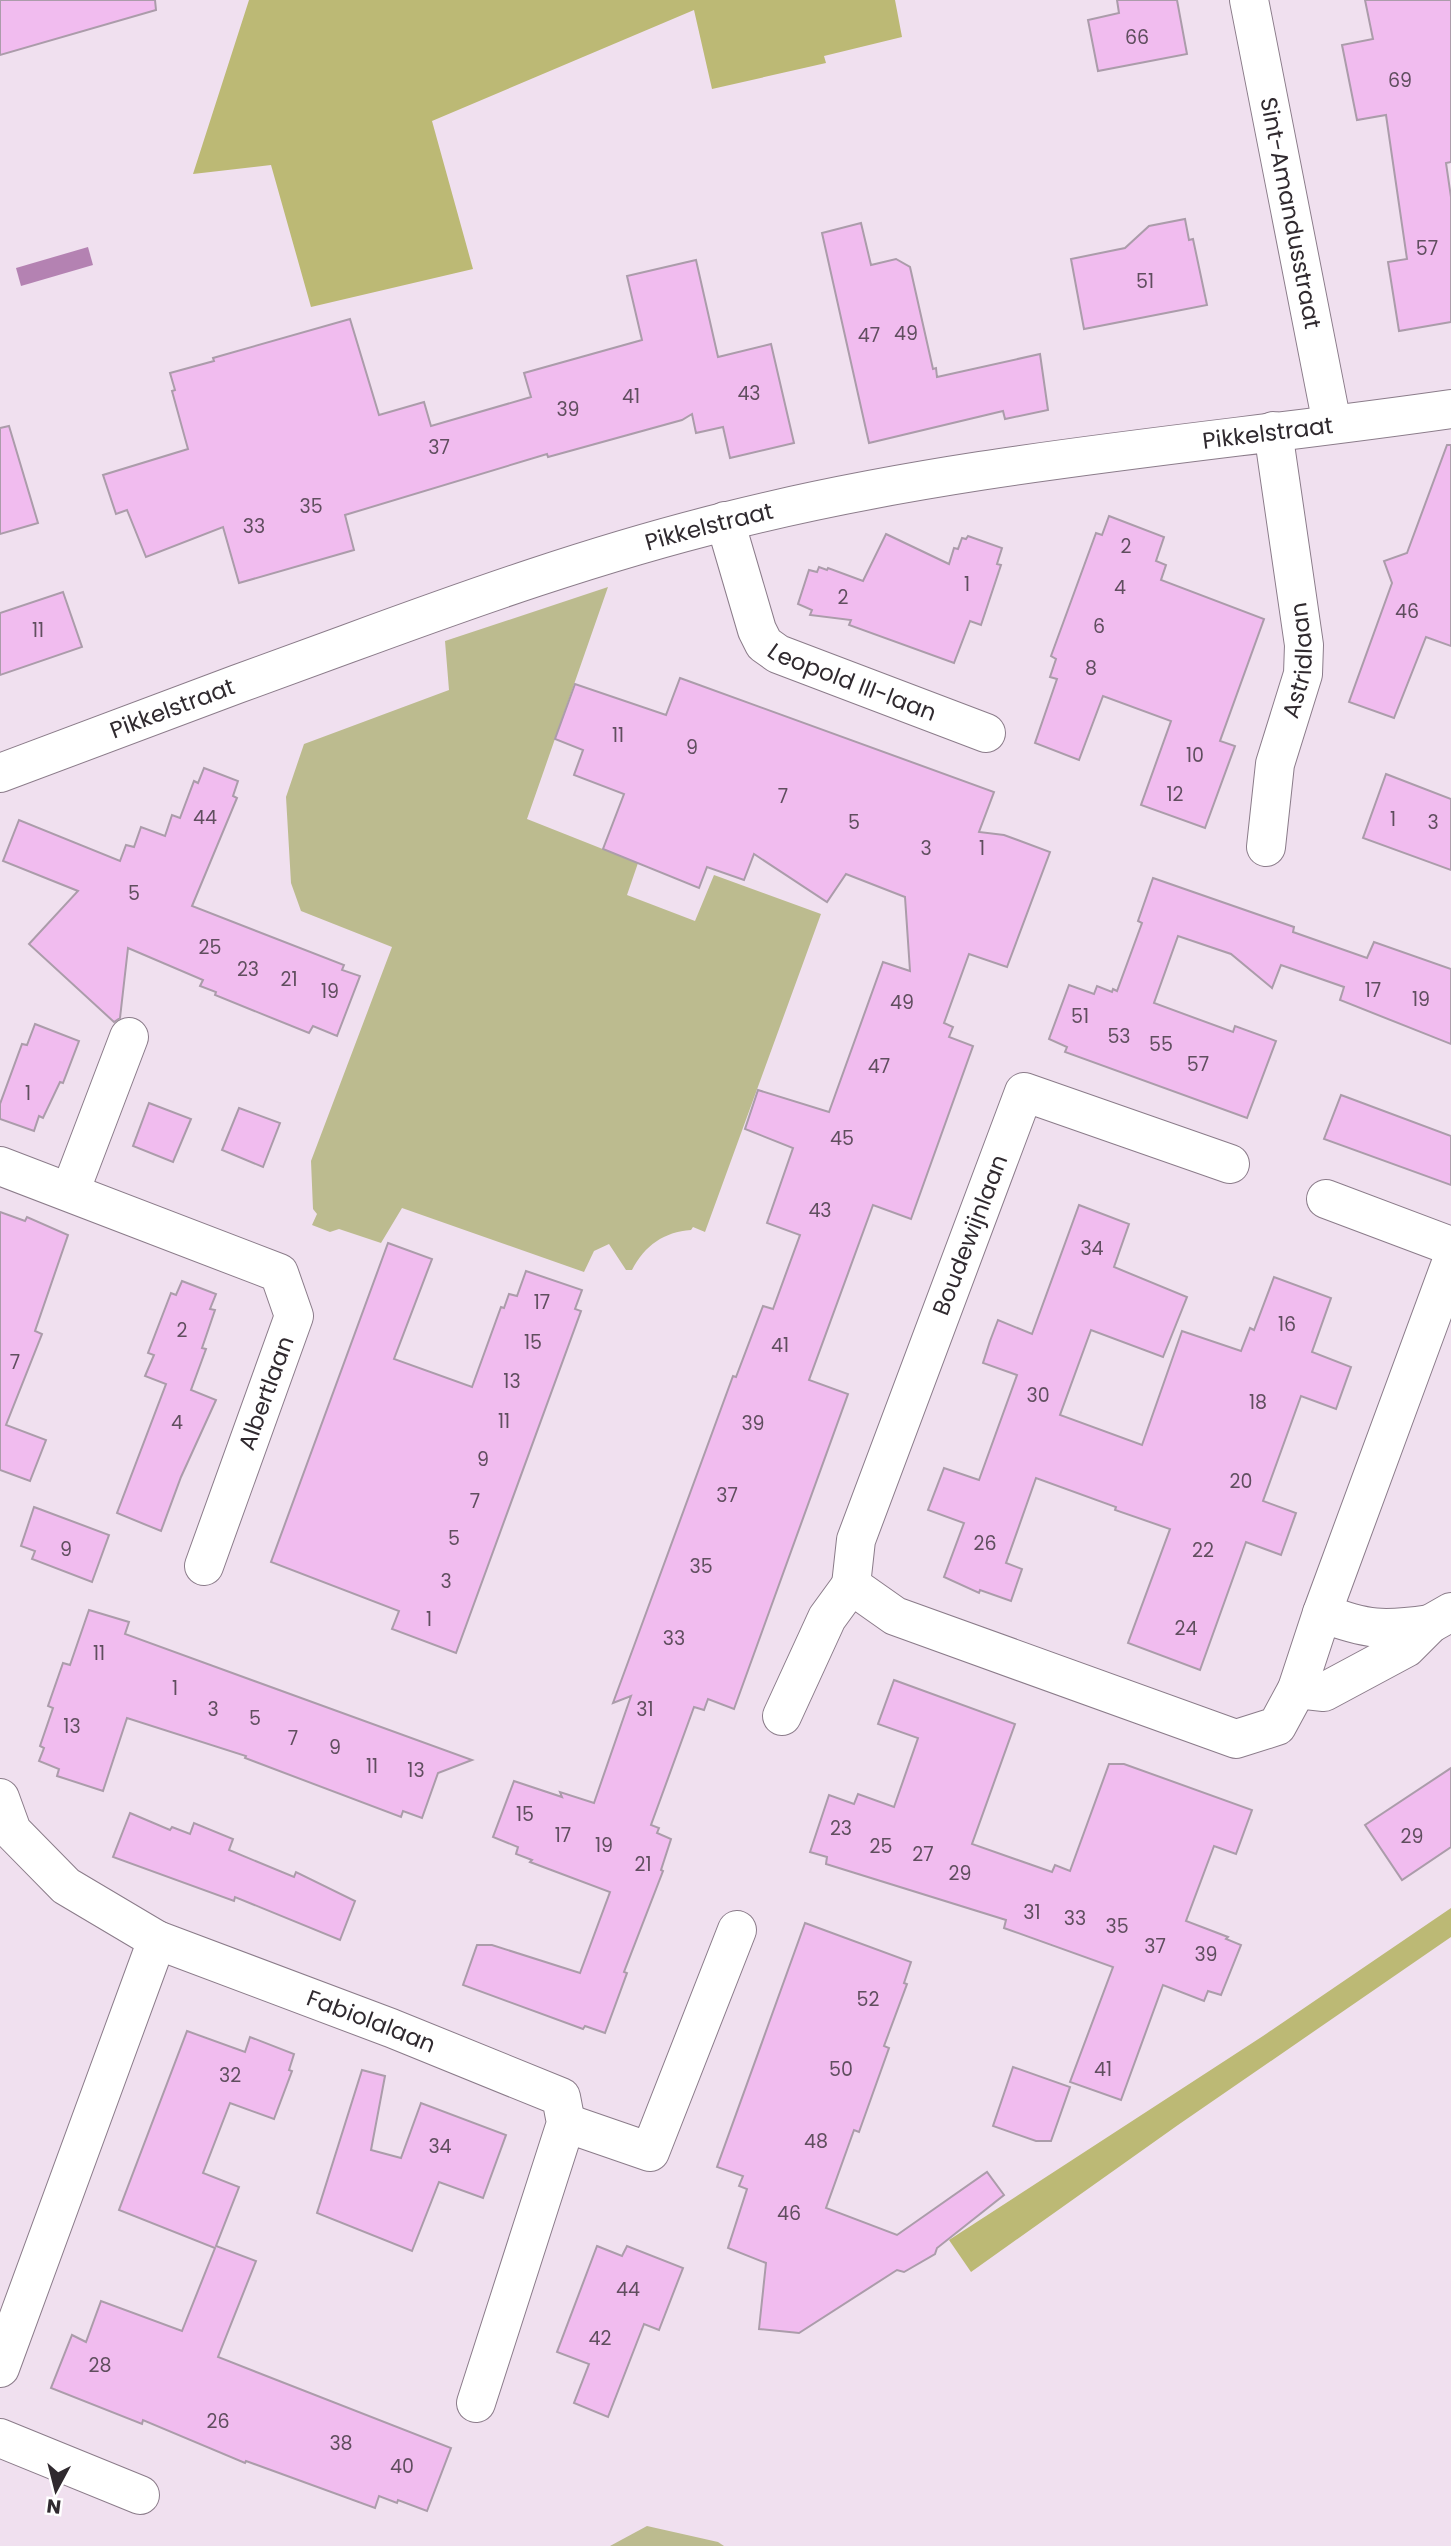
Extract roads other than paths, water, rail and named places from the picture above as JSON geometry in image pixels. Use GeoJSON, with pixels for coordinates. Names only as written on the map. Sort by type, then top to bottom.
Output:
{"type":"FeatureCollection","features":[{"type":"Feature","properties":{"kind":"street","name":"Sint-Amandusstraat"},"geometry":{"type":"LineString","coordinates":[[1249,0],[1332,424]]}},
{"type":"Feature","properties":{"kind":"street","name":"Pikkelstraat"},"geometry":{"type":"LineString","coordinates":[[0,772],[496,589],[725,521],[880,487],[1073,457],[1451,409]]}},
{"type":"Feature","properties":{"kind":"street","name":"Astridlaan"},"geometry":{"type":"LineString","coordinates":[[1266,847],[1275,764],[1303,674],[1304,645],[1273,431]]}},
{"type":"Feature","properties":{"kind":"street","name":"Leopold III-laan"},"geometry":{"type":"LineString","coordinates":[[725,521],[757,630],[764,644],[778,654],[986,733]]}},
{"type":"Feature","properties":{"kind":"street"},"geometry":{"type":"LineString","coordinates":[[70,1192],[129,1037]]}},
{"type":"Feature","properties":{"kind":"street","name":"Boudewijnlaan"},"geometry":{"type":"LineString","coordinates":[[782,1716],[827,1618],[851,1585],[856,1540],[1024,1092],[1230,1164]]}},
{"type":"Feature","properties":{"kind":"street","name":"Albertlaan"},"geometry":{"type":"LineString","coordinates":[[0,1166],[279,1273],[294,1316],[204,1566]]}},
{"type":"Feature","properties":{"kind":"street"},"geometry":{"type":"LineString","coordinates":[[1326,1199],[1451,1246]]}},
{"type":"Feature","properties":{"kind":"street"},"geometry":{"type":"LineString","coordinates":[[851,1585],[895,1616],[1236,1740],[1276,1726],[1297,1689],[1322,1613],[1451,1263]]}},
{"type":"Feature","properties":{"kind":"street"},"geometry":{"type":"LineString","coordinates":[[1322,1613],[1356,1626],[1392,1629],[1441,1618]]}},
{"type":"Feature","properties":{"kind":"street"},"geometry":{"type":"LineString","coordinates":[[1297,1689],[1324,1692],[1406,1648],[1441,1618]]}},
{"type":"Feature","properties":{"kind":"street","name":"Fabiolalaan"},"geometry":{"type":"LineString","coordinates":[[0,1798],[12,1831],[66,1886],[157,1940],[391,2028],[561,2096],[566,2123]]}},
{"type":"Feature","properties":{"kind":"street"},"geometry":{"type":"LineString","coordinates":[[476,2403],[566,2123],[650,2152],[737,1930]]}},
{"type":"Feature","properties":{"kind":"street"},"geometry":{"type":"LineString","coordinates":[[0,2368],[157,1940]]}},
{"type":"Feature","properties":{"kind":"street"},"geometry":{"type":"LineString","coordinates":[[0,2438],[140,2495]]}}]}
